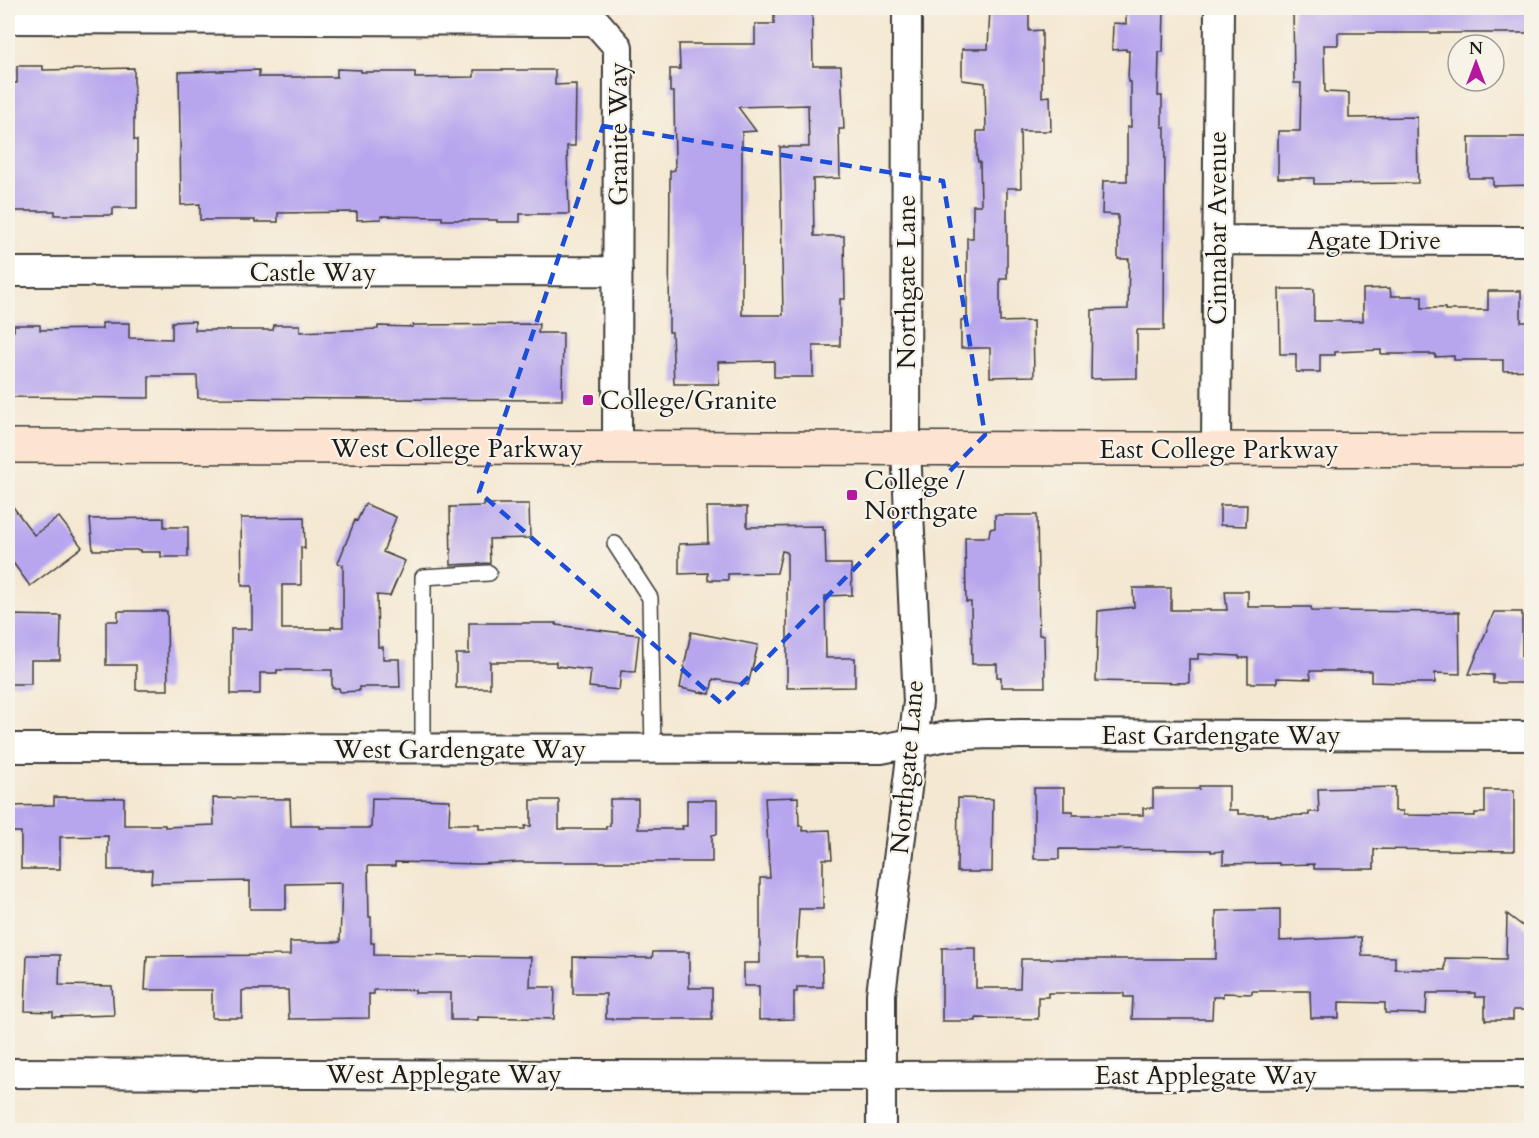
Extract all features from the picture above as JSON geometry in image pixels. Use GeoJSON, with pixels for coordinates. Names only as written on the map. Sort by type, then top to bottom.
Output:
{"type":"FeatureCollection","features":[{"type":"Feature","properties":{"kind":"main road","name":"West College Parkway"},"geometry":{"type":"LineString","coordinates":[[8,446],[906,449]]}},
{"type":"Feature","properties":{"kind":"main road","name":"East College Parkway"},"geometry":{"type":"LineString","coordinates":[[906,449],[1532,450]]}},
{"type":"Feature","properties":{"kind":"street","name":"Northgate Lane"},"geometry":{"type":"LineString","coordinates":[[881,1131],[881,994],[918,702],[906,449],[907,8]]}},
{"type":"Feature","properties":{"kind":"street","name":"Cinnabar Avenue"},"geometry":{"type":"LineString","coordinates":[[1216,448],[1219,8]]}},
{"type":"Feature","properties":{"kind":"street","name":"Granite Way"},"geometry":{"type":"LineString","coordinates":[[8,19],[596,21],[618,47],[617,448]]}},
{"type":"Feature","properties":{"kind":"street","name":"Agate Drive"},"geometry":{"type":"LineString","coordinates":[[1217,240],[1532,241]]}},
{"type":"Feature","properties":{"kind":"street","name":"Castle Way"},"geometry":{"type":"LineString","coordinates":[[8,272],[618,271]]}},
{"type":"Feature","properties":{"kind":"street","name":"East Gardengate Way"},"geometry":{"type":"LineString","coordinates":[[912,742],[948,736],[987,734],[1532,736]]}},
{"type":"Feature","properties":{"kind":"street","name":"West Gardengate Way"},"geometry":{"type":"LineString","coordinates":[[8,748],[881,749],[912,742]]}},
{"type":"Feature","properties":{"kind":"street","name":"West Applegate Way"},"geometry":{"type":"LineString","coordinates":[[8,1073],[881,1076]]}},
{"type":"Feature","properties":{"kind":"street","name":"East Applegate Way"},"geometry":{"type":"LineString","coordinates":[[881,1076],[1532,1074]]}},
{"type":"Feature","properties":{"kind":"lane"},"geometry":{"type":"LineString","coordinates":[[615,544],[650,598],[654,721],[652,750]]}},
{"type":"Feature","properties":{"kind":"lane"},"geometry":{"type":"LineString","coordinates":[[423,748],[423,577],[489,573]]}},
{"type":"Feature","properties":{"kind":"highlighted area"},"geometry":{"type":"Polygon","coordinates":[[[603,126],[943,181],[985,435],[722,704],[479,492],[603,126]]]}},
{"type":"Feature","properties":{"kind":"building"},"geometry":{"type":"Polygon","coordinates":[[[774,8],[812,8],[813,66],[841,66],[844,129],[839,129],[840,178],[813,179],[814,236],[844,236],[845,299],[840,299],[840,346],[813,346],[813,377],[774,377],[774,361],[718,362],[719,384],[674,384],[672,332],[669,332],[670,171],[675,170],[674,92],[670,92],[670,69],[680,69],[679,44],[755,44],[755,24],[774,24],[774,8]],[[808,105],[738,107],[756,131],[742,132],[742,315],[783,315],[780,147],[809,147],[808,105]]]}},
{"type":"Feature","properties":{"kind":"building"},"geometry":{"type":"Polygon","coordinates":[[[990,8],[1029,8],[1029,31],[1042,30],[1042,97],[1050,96],[1051,131],[1020,131],[1021,188],[1007,188],[1007,279],[1000,279],[1000,322],[1033,321],[1034,376],[990,377],[990,348],[961,348],[961,320],[967,320],[967,238],[973,238],[973,205],[981,205],[977,131],[986,131],[985,83],[962,80],[962,49],[988,49],[990,8]]]}},
{"type":"Feature","properties":{"kind":"building"},"geometry":{"type":"Polygon","coordinates":[[[1126,8],[1164,8],[1163,52],[1159,52],[1158,96],[1162,96],[1162,127],[1165,127],[1164,330],[1137,330],[1137,378],[1091,379],[1092,310],[1128,309],[1129,259],[1118,259],[1118,215],[1102,214],[1103,181],[1127,181],[1127,127],[1131,127],[1131,82],[1128,82],[1129,51],[1126,49],[1112,50],[1113,23],[1126,24],[1126,8]]]}},
{"type":"Feature","properties":{"kind":"building"},"geometry":{"type":"Polygon","coordinates":[[[1293,8],[1532,8],[1532,33],[1338,33],[1338,45],[1324,45],[1325,92],[1349,93],[1349,118],[1417,117],[1418,183],[1314,184],[1314,178],[1278,178],[1278,131],[1300,131],[1301,83],[1294,83],[1293,8]]]}},
{"type":"Feature","properties":{"kind":"building"},"geometry":{"type":"Polygon","coordinates":[[[17,66],[43,66],[43,70],[134,68],[137,208],[113,208],[113,215],[55,215],[55,211],[8,211],[8,83],[17,83],[17,66]]]}},
{"type":"Feature","properties":{"kind":"building"},"geometry":{"type":"Polygon","coordinates":[[[337,69],[361,70],[361,72],[415,72],[415,78],[474,77],[474,70],[555,70],[555,85],[576,84],[575,146],[567,146],[569,214],[520,214],[520,222],[497,222],[497,220],[442,220],[442,217],[381,216],[381,219],[357,220],[357,212],[278,213],[278,222],[255,222],[255,220],[200,220],[200,204],[181,205],[179,72],[259,70],[259,77],[337,77],[337,69]]]}},
{"type":"Feature","properties":{"kind":"building"},"geometry":{"type":"Polygon","coordinates":[[[1469,137],[1532,137],[1532,185],[1493,186],[1493,178],[1469,178],[1469,137]]]}},
{"type":"Feature","properties":{"kind":"building"},"geometry":{"type":"Polygon","coordinates":[[[1390,288],[1391,296],[1422,296],[1422,308],[1445,308],[1445,310],[1488,310],[1488,291],[1521,291],[1521,322],[1532,322],[1532,370],[1503,371],[1503,360],[1454,360],[1454,356],[1435,357],[1435,354],[1381,354],[1381,350],[1320,355],[1320,372],[1296,372],[1296,354],[1280,354],[1279,289],[1314,289],[1314,321],[1363,321],[1363,289],[1390,288]]]}},
{"type":"Feature","properties":{"kind":"building"},"geometry":{"type":"Polygon","coordinates":[[[195,321],[195,330],[273,330],[274,325],[300,325],[300,332],[378,329],[378,326],[539,324],[538,333],[563,333],[562,400],[198,398],[197,376],[149,376],[149,398],[8,397],[8,331],[14,331],[14,325],[40,325],[40,330],[102,329],[102,323],[129,323],[129,338],[172,339],[172,322],[195,321]]]}},
{"type":"Feature","properties":{"kind":"building"},"geometry":{"type":"Polygon","coordinates":[[[8,500],[34,535],[59,517],[82,547],[30,586],[8,556],[8,500]]]}},
{"type":"Feature","properties":{"kind":"building"},"geometry":{"type":"Polygon","coordinates":[[[365,504],[396,517],[383,552],[405,561],[390,596],[377,595],[378,647],[383,647],[383,659],[399,659],[400,687],[359,687],[359,691],[340,692],[339,688],[332,688],[332,670],[277,670],[277,673],[260,673],[260,694],[231,694],[231,629],[252,629],[252,586],[242,586],[241,518],[304,517],[305,549],[301,547],[301,585],[282,585],[282,629],[331,629],[331,627],[343,627],[343,565],[338,563],[355,520],[357,521],[365,504]]]}},
{"type":"Feature","properties":{"kind":"building"},"geometry":{"type":"Polygon","coordinates":[[[484,504],[529,504],[530,538],[489,539],[490,563],[451,565],[450,507],[484,506],[484,504]]]}},
{"type":"Feature","properties":{"kind":"building"},"geometry":{"type":"Polygon","coordinates":[[[1220,505],[1247,505],[1246,526],[1220,525],[1220,505]]]}},
{"type":"Feature","properties":{"kind":"building"},"geometry":{"type":"Polygon","coordinates":[[[707,507],[747,507],[747,527],[823,526],[826,564],[851,564],[852,595],[825,596],[826,658],[855,658],[855,687],[787,688],[787,552],[782,551],[777,573],[728,574],[728,580],[708,580],[708,573],[679,574],[679,544],[708,543],[707,507]]]}},
{"type":"Feature","properties":{"kind":"building"},"geometry":{"type":"Polygon","coordinates":[[[995,515],[1037,515],[1039,635],[1044,635],[1045,687],[1001,687],[1001,677],[997,677],[997,664],[972,664],[971,602],[966,602],[965,537],[989,537],[990,529],[995,528],[995,515]]]}},
{"type":"Feature","properties":{"kind":"building"},"geometry":{"type":"Polygon","coordinates":[[[164,518],[164,527],[188,527],[188,557],[161,557],[161,552],[140,552],[140,550],[93,550],[90,519],[164,518]]]}},
{"type":"Feature","properties":{"kind":"building"},"geometry":{"type":"Polygon","coordinates":[[[1133,588],[1171,588],[1171,610],[1227,610],[1225,591],[1248,591],[1248,607],[1311,607],[1312,611],[1459,612],[1460,674],[1435,673],[1435,683],[1407,683],[1371,682],[1371,671],[1310,671],[1311,679],[1277,678],[1277,683],[1248,683],[1248,658],[1198,654],[1198,659],[1189,659],[1189,683],[1096,681],[1098,611],[1134,607],[1133,588]]]}},
{"type":"Feature","properties":{"kind":"building"},"geometry":{"type":"Polygon","coordinates":[[[118,611],[167,611],[168,690],[136,690],[136,665],[106,665],[106,621],[118,621],[118,611]]]}},
{"type":"Feature","properties":{"kind":"building"},"geometry":{"type":"Polygon","coordinates":[[[1494,612],[1522,612],[1522,657],[1532,657],[1532,683],[1493,683],[1493,675],[1469,674],[1494,612]]]}},
{"type":"Feature","properties":{"kind":"building"},"geometry":{"type":"Polygon","coordinates":[[[8,615],[61,616],[60,660],[31,660],[31,684],[8,684],[8,615]]]}},
{"type":"Feature","properties":{"kind":"building"},"geometry":{"type":"Polygon","coordinates":[[[469,623],[556,623],[556,625],[639,635],[635,672],[621,671],[619,690],[589,687],[591,670],[556,666],[556,662],[490,662],[490,688],[456,688],[456,654],[469,654],[469,623]]]}},
{"type":"Feature","properties":{"kind":"building"},"geometry":{"type":"Polygon","coordinates":[[[691,632],[758,645],[748,685],[713,679],[710,694],[680,688],[691,632]]]}},
{"type":"Feature","properties":{"kind":"building"},"geometry":{"type":"Polygon","coordinates":[[[1199,786],[1229,786],[1229,810],[1238,810],[1238,814],[1268,814],[1268,816],[1309,815],[1309,812],[1319,812],[1318,789],[1395,787],[1395,811],[1403,811],[1403,815],[1475,816],[1475,813],[1485,813],[1485,790],[1514,790],[1514,851],[1374,849],[1374,869],[1314,869],[1314,864],[1223,864],[1223,851],[1211,852],[1211,850],[1059,849],[1059,859],[1034,859],[1034,788],[1064,788],[1064,811],[1073,811],[1073,815],[1143,815],[1143,808],[1153,808],[1153,789],[1199,789],[1199,786]]]}},
{"type":"Feature","properties":{"kind":"building"},"geometry":{"type":"Polygon","coordinates":[[[54,797],[124,798],[124,825],[165,825],[165,827],[214,825],[213,798],[290,799],[291,826],[320,826],[320,828],[371,828],[372,798],[450,800],[449,824],[479,824],[479,829],[525,829],[525,826],[531,826],[531,800],[559,800],[559,829],[606,829],[606,826],[610,826],[610,799],[638,799],[638,829],[683,829],[682,826],[687,826],[687,800],[717,800],[717,834],[712,835],[712,862],[478,864],[395,862],[395,866],[368,866],[369,917],[371,917],[371,943],[374,943],[374,955],[531,957],[530,987],[555,987],[554,1019],[478,1017],[478,1020],[451,1020],[451,993],[415,993],[415,990],[374,990],[374,994],[369,994],[369,1018],[289,1019],[288,990],[245,990],[242,991],[242,1018],[212,1018],[212,990],[145,990],[147,956],[290,955],[290,942],[340,942],[342,883],[286,884],[286,909],[250,909],[250,881],[151,883],[152,870],[108,870],[108,836],[60,837],[60,869],[21,869],[21,832],[8,832],[8,806],[54,805],[54,797]]]}},
{"type":"Feature","properties":{"kind":"building"},"geometry":{"type":"Polygon","coordinates":[[[798,797],[799,826],[802,826],[803,831],[830,830],[832,859],[823,859],[823,909],[799,909],[796,957],[822,957],[823,987],[797,987],[797,992],[794,992],[794,1019],[759,1020],[759,986],[744,986],[744,963],[760,963],[760,878],[770,878],[765,798],[798,797]]]}},
{"type":"Feature","properties":{"kind":"building"},"geometry":{"type":"Polygon","coordinates":[[[958,798],[993,799],[992,872],[957,872],[958,798]]]}},
{"type":"Feature","properties":{"kind":"building"},"geometry":{"type":"Polygon","coordinates":[[[1280,909],[1280,941],[1361,937],[1362,956],[1395,957],[1395,969],[1445,970],[1445,958],[1506,959],[1507,914],[1532,933],[1532,1010],[1513,1010],[1513,1020],[1485,1020],[1485,997],[1475,997],[1475,993],[1427,993],[1426,1014],[1385,1013],[1385,1003],[1339,1002],[1339,1018],[1311,1018],[1310,991],[1252,991],[1252,994],[1223,993],[1223,997],[1213,997],[1212,1019],[1132,1019],[1133,997],[1124,997],[1124,993],[1048,993],[1048,997],[1038,997],[1038,1019],[976,1018],[976,1021],[942,1021],[942,948],[976,948],[976,988],[1020,988],[1021,959],[1216,959],[1216,911],[1280,909]]]}},
{"type":"Feature","properties":{"kind":"building"},"geometry":{"type":"Polygon","coordinates":[[[653,952],[689,952],[689,988],[712,988],[712,1019],[606,1019],[606,994],[573,994],[573,957],[652,958],[653,952]]]}},
{"type":"Feature","properties":{"kind":"building"},"geometry":{"type":"Polygon","coordinates":[[[27,955],[60,955],[59,985],[112,986],[114,1015],[53,1017],[53,1012],[25,1011],[27,955]]]}},
{"type":"Feature","properties":{"kind":"place","name":"College/Granite"},"geometry":{"type":"Point","coordinates":[588,400]}},
{"type":"Feature","properties":{"kind":"place","name":"College / Northgate"},"geometry":{"type":"Point","coordinates":[852,495]}}]}
